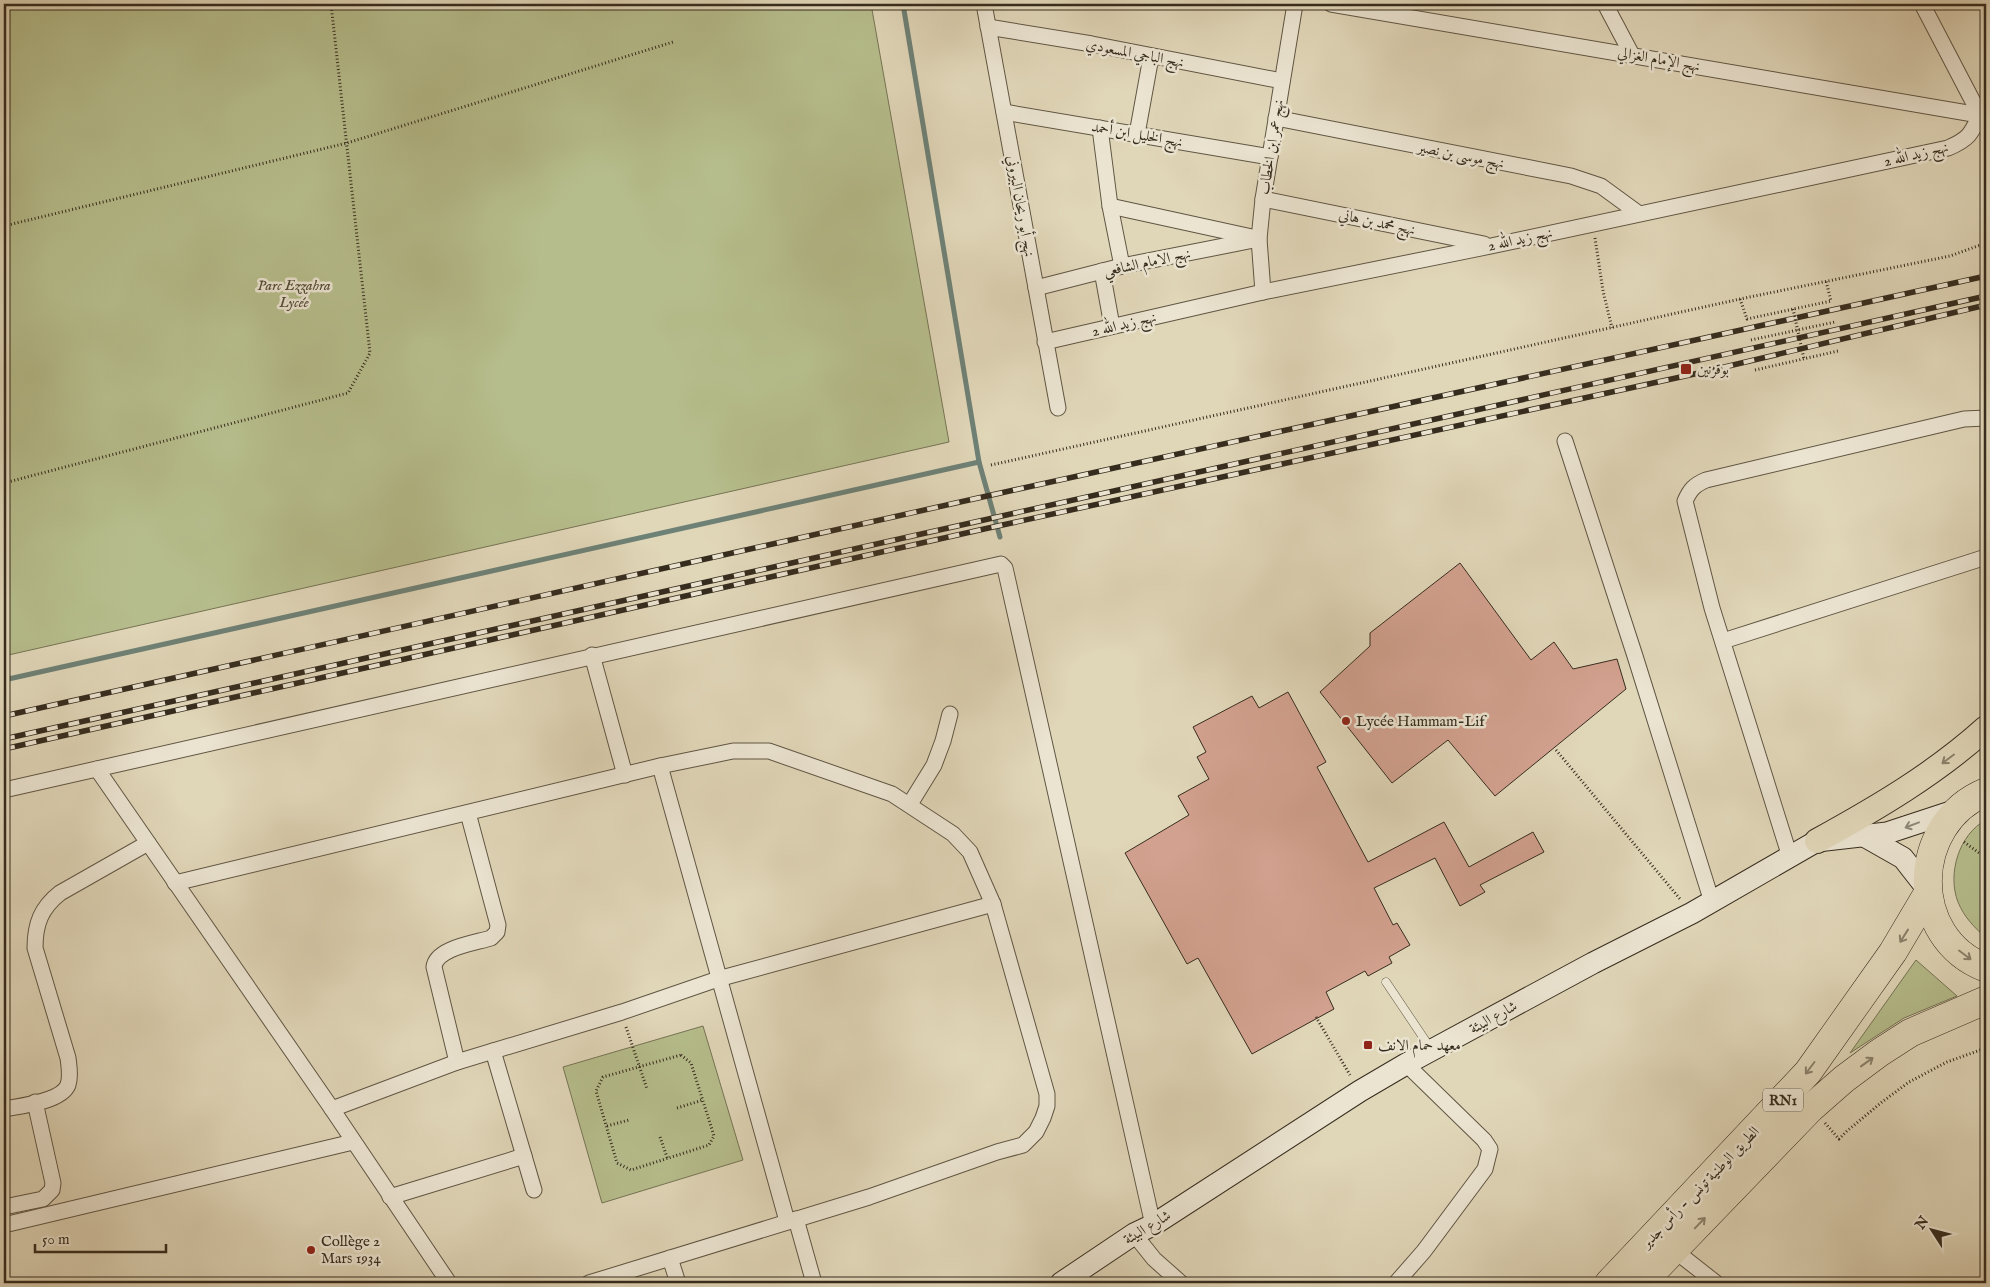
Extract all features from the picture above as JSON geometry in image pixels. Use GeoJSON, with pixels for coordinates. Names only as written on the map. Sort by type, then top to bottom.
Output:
{"type":"FeatureCollection","features":[{"type":"Feature","properties":{"kind":"highway","name":"RN1"},"geometry":{"type":"LineString","coordinates":[[1976,794],[1939,833],[1929,861],[1928,892],[1935,918],[1946,937],[1961,953],[1986,968]]}},
{"type":"Feature","properties":{"kind":"highway","name":"الطريق الوطنية تونس - رأس جدير"},"geometry":{"type":"LineString","coordinates":[[1608,1283],[1808,1072],[1893,952],[1928,892]]}},
{"type":"Feature","properties":{"kind":"highway","name":"الطريق الوطنية تونس - رأس جدير"},"geometry":{"type":"LineString","coordinates":[[1642,1283],[1812,1108],[1844,1078],[1910,1033],[1986,1000]]}},
{"type":"Feature","properties":{"kind":"main road"},"geometry":{"type":"LineString","coordinates":[[1817,841],[1872,811],[1925,777],[1986,728]]}},
{"type":"Feature","properties":{"kind":"main road","name":"شارع البيئة"},"geometry":{"type":"LineString","coordinates":[[1061,1283],[1134,1234],[1153,1225],[1406,1064],[1593,963],[1692,913],[1817,841],[1866,837],[1908,827],[1976,794]]}},
{"type":"Feature","properties":{"kind":"main road"},"geometry":{"type":"LineString","coordinates":[[1866,837],[1903,858],[1928,892]]}},
{"type":"Feature","properties":{"kind":"street","name":"نهج أبو ريحان البيروني"},"geometry":{"type":"LineString","coordinates":[[984,4],[1058,408]]}},
{"type":"Feature","properties":{"kind":"street","name":"نهج عمر ابن الخطاب"},"geometry":{"type":"LineString","coordinates":[[1263,292],[1258,239],[1295,4]]}},
{"type":"Feature","properties":{"kind":"street","name":"نهج الإمام الغزالي"},"geometry":{"type":"LineString","coordinates":[[1333,4],[1983,115]]}},
{"type":"Feature","properties":{"kind":"street"},"geometry":{"type":"LineString","coordinates":[[1604,4],[1632,55]]}},
{"type":"Feature","properties":{"kind":"street"},"geometry":{"type":"LineString","coordinates":[[1922,4],[1983,115]]}},
{"type":"Feature","properties":{"kind":"street","name":"نهج الباجي المسعودي"},"geometry":{"type":"LineString","coordinates":[[988,27],[1092,44],[1282,81]]}},
{"type":"Feature","properties":{"kind":"street"},"geometry":{"type":"LineString","coordinates":[[1137,134],[1151,57]]}},
{"type":"Feature","properties":{"kind":"street","name":"نهج الخليل ابن أحمد"},"geometry":{"type":"LineString","coordinates":[[1004,112],[1270,157]]}},
{"type":"Feature","properties":{"kind":"street","name":"نهج زيد الله 2"},"geometry":{"type":"LineString","coordinates":[[1045,342],[1263,292],[1491,246],[1948,148],[1970,136],[1983,115]]}},
{"type":"Feature","properties":{"kind":"street","name":"نهج موسى بن نصير"},"geometry":{"type":"LineString","coordinates":[[1276,118],[1570,176],[1601,186],[1638,213]]}},
{"type":"Feature","properties":{"kind":"street"},"geometry":{"type":"LineString","coordinates":[[1100,128],[1110,206],[1122,266]]}},
{"type":"Feature","properties":{"kind":"street","name":"نهج محمد بن هاني"},"geometry":{"type":"LineString","coordinates":[[1263,198],[1491,246]]}},
{"type":"Feature","properties":{"kind":"street"},"geometry":{"type":"LineString","coordinates":[[1110,206],[1258,239]]}},
{"type":"Feature","properties":{"kind":"street","name":"نهج الامام الشافعي"},"geometry":{"type":"LineString","coordinates":[[1036,288],[1122,266],[1258,239]]}},
{"type":"Feature","properties":{"kind":"street"},"geometry":{"type":"LineString","coordinates":[[1102,271],[1112,326]]}},
{"type":"Feature","properties":{"kind":"street"},"geometry":{"type":"LineString","coordinates":[[1790,857],[1712,608],[1685,501],[1690,490],[1696,484],[1706,480],[1964,419],[1986,418]]}},
{"type":"Feature","properties":{"kind":"street"},"geometry":{"type":"LineString","coordinates":[[1564,440],[1635,656],[1712,902]]}},
{"type":"Feature","properties":{"kind":"street"},"geometry":{"type":"LineString","coordinates":[[1722,641],[1986,556]]}},
{"type":"Feature","properties":{"kind":"street"},"geometry":{"type":"LineString","coordinates":[[4,790],[999,564],[1004,566],[1153,1225]]}},
{"type":"Feature","properties":{"kind":"street"},"geometry":{"type":"LineString","coordinates":[[592,656],[625,775]]}},
{"type":"Feature","properties":{"kind":"street"},"geometry":{"type":"LineString","coordinates":[[910,804],[934,765],[950,714]]}},
{"type":"Feature","properties":{"kind":"street"},"geometry":{"type":"LineString","coordinates":[[175,883],[660,766],[733,751],[769,751],[892,794],[910,804],[953,834],[970,852],[994,904],[1047,1094],[1047,1106],[1036,1132],[1023,1144],[869,1197],[588,1283]]}},
{"type":"Feature","properties":{"kind":"street"},"geometry":{"type":"LineString","coordinates":[[660,766],[718,979],[792,1220],[814,1283]]}},
{"type":"Feature","properties":{"kind":"street"},"geometry":{"type":"LineString","coordinates":[[97,768],[332,1109],[449,1283]]}},
{"type":"Feature","properties":{"kind":"street"},"geometry":{"type":"LineString","coordinates":[[458,1062],[434,967],[435,961],[442,953],[491,938],[496,932],[498,925],[468,813]]}},
{"type":"Feature","properties":{"kind":"street"},"geometry":{"type":"LineString","coordinates":[[4,1109],[54,1098],[67,1087],[70,1071],[68,1058],[35,948],[35,930],[40,915],[50,901],[60,893],[148,843]]}},
{"type":"Feature","properties":{"kind":"street"},"geometry":{"type":"LineString","coordinates":[[332,1109],[458,1062],[622,1012],[718,979],[994,904]]}},
{"type":"Feature","properties":{"kind":"street"},"geometry":{"type":"LineString","coordinates":[[493,1051],[534,1190]]}},
{"type":"Feature","properties":{"kind":"street"},"geometry":{"type":"LineString","coordinates":[[1396,1283],[1424,1251],[1485,1169],[1490,1149],[1484,1140],[1406,1064]]}},
{"type":"Feature","properties":{"kind":"street"},"geometry":{"type":"LineString","coordinates":[[4,1207],[43,1199],[52,1190],[53,1183],[35,1102]]}},
{"type":"Feature","properties":{"kind":"street"},"geometry":{"type":"LineString","coordinates":[[4,1225],[353,1142]]}},
{"type":"Feature","properties":{"kind":"street"},"geometry":{"type":"LineString","coordinates":[[390,1197],[524,1156]]}},
{"type":"Feature","properties":{"kind":"street"},"geometry":{"type":"LineString","coordinates":[[1134,1234],[1154,1259],[1181,1283]]}},
{"type":"Feature","properties":{"kind":"street"},"geometry":{"type":"LineString","coordinates":[[1674,1250],[1716,1283]]}},
{"type":"Feature","properties":{"kind":"street"},"geometry":{"type":"LineString","coordinates":[[670,1258],[678,1283]]}},
{"type":"Feature","properties":{"kind":"lane"},"geometry":{"type":"LineString","coordinates":[[1386,982],[1432,1051]]}},
{"type":"Feature","properties":{"kind":"path"},"geometry":{"type":"LineString","coordinates":[[4,483],[348,393],[370,353],[331,4]]}},
{"type":"Feature","properties":{"kind":"path"},"geometry":{"type":"LineString","coordinates":[[4,226],[347,143],[672,42]]}},
{"type":"Feature","properties":{"kind":"path"},"geometry":{"type":"LineString","coordinates":[[1592,223],[1603,291],[1612,328]]}},
{"type":"Feature","properties":{"kind":"path"},"geometry":{"type":"LineString","coordinates":[[991,465],[1826,281],[1950,256],[1986,243]]}},
{"type":"Feature","properties":{"kind":"path"},"geometry":{"type":"LineString","coordinates":[[1740,300],[1747,319],[1830,301],[1826,281]]}},
{"type":"Feature","properties":{"kind":"path"},"geometry":{"type":"LineString","coordinates":[[1793,309],[1804,359]]}},
{"type":"Feature","properties":{"kind":"path"},"geometry":{"type":"LineString","coordinates":[[1751,340],[1834,322]]}},
{"type":"Feature","properties":{"kind":"path"},"geometry":{"type":"LineString","coordinates":[[1755,370],[1838,351]]}},
{"type":"Feature","properties":{"kind":"path"},"geometry":{"type":"LineString","coordinates":[[1556,750],[1692,913]]}},
{"type":"Feature","properties":{"kind":"path"},"geometry":{"type":"LineString","coordinates":[[1964,842],[1986,859],[1981,880],[1986,899]]}},
{"type":"Feature","properties":{"kind":"path"},"geometry":{"type":"LineString","coordinates":[[622,1012],[646,1089]]}},
{"type":"Feature","properties":{"kind":"path"},"geometry":{"type":"LineString","coordinates":[[1316,1017],[1360,1092]]}},
{"type":"Feature","properties":{"kind":"path"},"geometry":{"type":"LineString","coordinates":[[1812,1108],[1839,1139],[1882,1102],[1909,1082],[1947,1062],[1986,1048]]}},
{"type":"Feature","properties":{"kind":"path"},"geometry":{"type":"LineString","coordinates":[[681,1055],[691,1063],[714,1136],[710,1145],[668,1160],[631,1170],[617,1163],[596,1091],[603,1077],[639,1066],[681,1055]]}},
{"type":"Feature","properties":{"kind":"path"},"geometry":{"type":"LineString","coordinates":[[677,1108],[703,1100]]}},
{"type":"Feature","properties":{"kind":"path"},"geometry":{"type":"LineString","coordinates":[[607,1126],[629,1120]]}},
{"type":"Feature","properties":{"kind":"path"},"geometry":{"type":"LineString","coordinates":[[660,1137],[668,1160]]}},
{"type":"Feature","properties":{"kind":"green space","name":"Parc Ezzahra Lycée"},"geometry":{"type":"Polygon","coordinates":[[[4,4],[871,4],[949,442],[4,656],[4,4]]]}},
{"type":"Feature","properties":{"kind":"green space"},"geometry":{"type":"Polygon","coordinates":[[[1986,820],[1986,938],[1970,922],[1960,907],[1955,891],[1954,879],[1955,867],[1962,845],[1977,826],[1986,820]]]}},
{"type":"Feature","properties":{"kind":"green space"},"geometry":{"type":"Polygon","coordinates":[[[1916,960],[1957,996],[1904,1018],[1850,1053],[1916,960]]]}},
{"type":"Feature","properties":{"kind":"green space"},"geometry":{"type":"Polygon","coordinates":[[[703,1026],[743,1160],[602,1203],[563,1067],[703,1026]]]}},
{"type":"Feature","properties":{"kind":"building"},"geometry":{"type":"Polygon","coordinates":[[[1460,563],[1531,660],[1554,642],[1573,669],[1617,659],[1626,689],[1495,796],[1448,740],[1392,783],[1320,692],[1370,646],[1370,633],[1460,563]]]}},
{"type":"Feature","properties":{"kind":"building"},"geometry":{"type":"Polygon","coordinates":[[[1288,692],[1326,762],[1317,767],[1368,862],[1444,822],[1469,867],[1533,832],[1544,852],[1480,885],[1485,892],[1460,906],[1435,858],[1374,888],[1393,925],[1397,923],[1410,945],[1389,957],[1392,963],[1368,976],[1365,971],[1326,992],[1334,1009],[1252,1054],[1198,958],[1187,964],[1125,853],[1189,815],[1178,796],[1209,779],[1197,757],[1206,752],[1193,727],[1252,696],[1259,708],[1288,692]]]}},
{"type":"Feature","properties":{"kind":"waterway"},"geometry":{"type":"LineString","coordinates":[[903,4],[979,462],[1000,537]]}},
{"type":"Feature","properties":{"kind":"waterway"},"geometry":{"type":"LineString","coordinates":[[4,680],[979,462]]}},
{"type":"Feature","properties":{"kind":"railway"},"geometry":{"type":"LineString","coordinates":[[4,716],[978,498],[1986,276]]}},
{"type":"Feature","properties":{"kind":"railway"},"geometry":{"type":"LineString","coordinates":[[4,739],[1986,296]]}},
{"type":"Feature","properties":{"kind":"railway"},"geometry":{"type":"LineString","coordinates":[[4,749],[984,529],[1699,373],[1986,305]]}},
{"type":"Feature","properties":{"kind":"place","name":"بوقرنين"},"geometry":{"type":"Point","coordinates":[1686,369]}},
{"type":"Feature","properties":{"kind":"place","name":"Lycée Hammam-Lif"},"geometry":{"type":"Point","coordinates":[1346,721]}},
{"type":"Feature","properties":{"kind":"place","name":"معهد حمام الانف"},"geometry":{"type":"Point","coordinates":[1368,1045]}},
{"type":"Feature","properties":{"kind":"place","name":"Collège 2 Mars 1934"},"geometry":{"type":"Point","coordinates":[311,1250]}}]}
